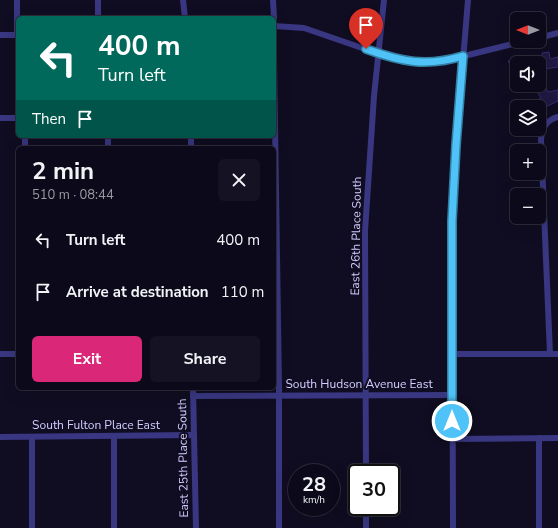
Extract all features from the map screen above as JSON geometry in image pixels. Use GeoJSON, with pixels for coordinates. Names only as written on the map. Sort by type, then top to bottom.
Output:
{"type":"FeatureCollection","features":[{"type":"Feature","properties":{"kind":"street"},"geometry":{"type":"LineString","coordinates":[[17,0],[17,16]]}},
{"type":"Feature","properties":{"kind":"street"},"geometry":{"type":"LineString","coordinates":[[98,0],[98,16]]}},
{"type":"Feature","properties":{"kind":"street"},"geometry":{"type":"LineString","coordinates":[[183,0],[185,16]]}},
{"type":"Feature","properties":{"kind":"street"},"geometry":{"type":"LineString","coordinates":[[273,0],[274,16]]}},
{"type":"Feature","properties":{"kind":"street","name":"East 26th Place South"},"geometry":{"type":"LineString","coordinates":[[366,464],[366,231],[374,96],[384,0]]}},
{"type":"Feature","properties":{"kind":"street"},"geometry":{"type":"LineString","coordinates":[[453,528],[453,191],[468,0]]}},
{"type":"Feature","properties":{"kind":"street"},"geometry":{"type":"LineString","coordinates":[[276,26],[304,28],[394,59],[423,62],[435,62],[510,45]]}},
{"type":"Feature","properties":{"kind":"street"},"geometry":{"type":"LineString","coordinates":[[546,36],[558,33]]}},
{"type":"Feature","properties":{"kind":"street"},"geometry":{"type":"LineString","coordinates":[[0,35],[16,35]]}},
{"type":"Feature","properties":{"kind":"street"},"geometry":{"type":"LineString","coordinates":[[550,354],[541,140],[543,129],[549,120],[558,117]]}},
{"type":"Feature","properties":{"kind":"street"},"geometry":{"type":"LineString","coordinates":[[0,118],[16,118]]}},
{"type":"Feature","properties":{"kind":"street"},"geometry":{"type":"LineString","coordinates":[[276,194],[280,528]]}},
{"type":"Feature","properties":{"kind":"street"},"geometry":{"type":"LineString","coordinates":[[0,354],[16,354]]}},
{"type":"Feature","properties":{"kind":"street"},"geometry":{"type":"LineString","coordinates":[[452,354],[558,354]]}},
{"type":"Feature","properties":{"kind":"street","name":"East 25th Place South"},"geometry":{"type":"LineString","coordinates":[[193,390],[196,528]]}},
{"type":"Feature","properties":{"kind":"street","name":"South Hudson Avenue East"},"geometry":{"type":"LineString","coordinates":[[193,396],[452,395]]}},
{"type":"Feature","properties":{"kind":"street","name":"South Fulton Place East"},"geometry":{"type":"LineString","coordinates":[[0,437],[193,435]]}},
{"type":"Feature","properties":{"kind":"street"},"geometry":{"type":"LineString","coordinates":[[114,436],[114,528]]}},
{"type":"Feature","properties":{"kind":"street"},"geometry":{"type":"LineString","coordinates":[[32,437],[32,528]]}},
{"type":"Feature","properties":{"kind":"street"},"geometry":{"type":"LineString","coordinates":[[539,438],[539,528]]}},
{"type":"Feature","properties":{"kind":"street"},"geometry":{"type":"LineString","coordinates":[[452,439],[558,438]]}},
{"type":"Feature","properties":{"kind":"street"},"geometry":{"type":"LineString","coordinates":[[366,516],[366,528]]}},
{"type":"Feature","properties":{"kind":"building"},"geometry":{"type":"Polygon","coordinates":[[[549,52],[550,59],[558,57],[558,67],[546,69],[546,56],[542,56],[542,53],[549,52]]]}},
{"type":"Feature","properties":{"kind":"building"},"geometry":{"type":"Polygon","coordinates":[[[546,88],[548,92],[558,90],[558,101],[546,107],[546,100],[537,100],[541,98],[538,93],[546,92],[546,88]]]}},
{"type":"Feature","properties":{"kind":"route"},"geometry":{"type":"LineString","coordinates":[[366,49],[394,59],[410,62],[435,62],[463,56],[452,221],[452,421]]}}]}
